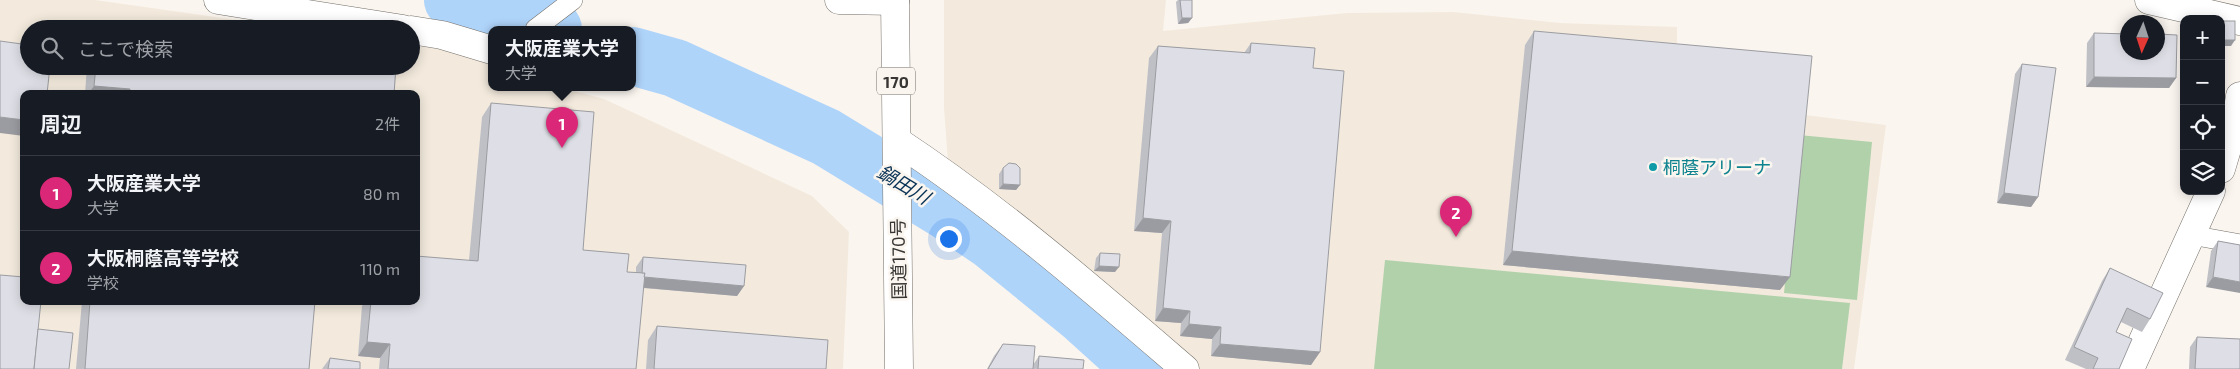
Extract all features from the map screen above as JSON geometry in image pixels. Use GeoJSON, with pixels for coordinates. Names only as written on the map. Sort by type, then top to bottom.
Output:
{"type":"FeatureCollection","features":[{"type":"Feature","properties":{"kind":"main road"},"geometry":{"type":"LineString","coordinates":[[218,0],[346,20]]}},
{"type":"Feature","properties":{"kind":"main road"},"geometry":{"type":"LineString","coordinates":[[839,0],[894,0]]}},
{"type":"Feature","properties":{"kind":"main road","name":"国道170号"},"geometry":{"type":"LineString","coordinates":[[894,0],[899,369]]}},
{"type":"Feature","properties":{"kind":"main road"},"geometry":{"type":"LineString","coordinates":[[2149,0],[2240,22]]}},
{"type":"Feature","properties":{"kind":"main road"},"geometry":{"type":"LineString","coordinates":[[420,31],[442,35],[488,49]]}},
{"type":"Feature","properties":{"kind":"main road"},"geometry":{"type":"LineString","coordinates":[[2225,155],[2237,115],[2240,96]]}},
{"type":"Feature","properties":{"kind":"main road"},"geometry":{"type":"LineString","coordinates":[[897,152],[954,179],[998,212],[1185,369]]}},
{"type":"Feature","properties":{"kind":"main road"},"geometry":{"type":"LineString","coordinates":[[2130,369],[2209,195]]}},
{"type":"Feature","properties":{"kind":"lane"},"geometry":{"type":"LineString","coordinates":[[539,26],[568,4]]}},
{"type":"Feature","properties":{"kind":"lane"},"geometry":{"type":"LineString","coordinates":[[2192,234],[2240,244]]}},
{"type":"Feature","properties":{"kind":"shaded area"},"geometry":{"type":"Polygon","coordinates":[[[0,0],[95,0],[237,20],[20,20],[20,75],[420,75],[420,46],[459,52],[488,63],[488,91],[574,91],[604,99],[812,196],[849,232],[843,369],[0,369],[0,0]]]}},
{"type":"Feature","properties":{"kind":"shaded area"},"geometry":{"type":"Polygon","coordinates":[[[944,0],[1166,0],[1163,31],[1347,13],[1453,12],[1560,23],[1677,27],[1677,50],[1805,115],[1886,125],[1854,369],[1198,369],[948,162],[944,108],[944,0]]]}},
{"type":"Feature","properties":{"kind":"green space"},"geometry":{"type":"Polygon","coordinates":[[[1799,135],[1872,142],[1857,300],[1784,293],[1799,135]]]}},
{"type":"Feature","properties":{"kind":"green space"},"geometry":{"type":"Polygon","coordinates":[[[1385,260],[1850,303],[1842,369],[1374,369],[1385,260]]]}},
{"type":"Feature","properties":{"kind":"building"},"geometry":{"type":"Polygon","coordinates":[[[1180,0],[1192,0],[1192,18],[1182,18],[1180,0]]]}},
{"type":"Feature","properties":{"kind":"building"},"geometry":{"type":"Polygon","coordinates":[[[2225,21],[2235,21],[2235,40],[2225,40],[2225,21]]]}},
{"type":"Feature","properties":{"kind":"building","name":"桐蔭アリーナ"},"geometry":{"type":"Polygon","coordinates":[[[1534,31],[1812,56],[1790,277],[1512,251],[1534,31]]]}},
{"type":"Feature","properties":{"kind":"building"},"geometry":{"type":"Polygon","coordinates":[[[2094,33],[2120,34],[2120,60],[2165,60],[2165,34],[2177,35],[2176,78],[2094,77],[2094,33]]]}},
{"type":"Feature","properties":{"kind":"building"},"geometry":{"type":"Polygon","coordinates":[[[0,41],[20,44],[20,75],[49,75],[47,90],[20,90],[20,120],[0,117],[0,41]]]}},
{"type":"Feature","properties":{"kind":"building"},"geometry":{"type":"Polygon","coordinates":[[[1251,43],[1315,48],[1313,68],[1344,71],[1320,352],[1220,344],[1221,327],[1189,324],[1190,311],[1163,308],[1171,221],[1143,218],[1158,46],[1250,53],[1251,43]]]}},
{"type":"Feature","properties":{"kind":"building"},"geometry":{"type":"Polygon","coordinates":[[[2022,64],[2056,68],[2038,197],[2004,193],[2022,64]]]}},
{"type":"Feature","properties":{"kind":"building"},"geometry":{"type":"Polygon","coordinates":[[[95,75],[395,75],[394,90],[130,90],[94,86],[95,75]]]}},
{"type":"Feature","properties":{"kind":"building"},"geometry":{"type":"Polygon","coordinates":[[[491,103],[594,112],[583,250],[629,254],[627,272],[645,273],[636,369],[388,369],[390,344],[367,342],[371,305],[420,305],[420,256],[478,261],[491,103]]]}},
{"type":"Feature","properties":{"kind":"building"},"geometry":{"type":"Polygon","coordinates":[[[1009,163],[1016,164],[1020,168],[1020,185],[1003,184],[1003,168],[1009,163]]]}},
{"type":"Feature","properties":{"kind":"building"},"geometry":{"type":"Polygon","coordinates":[[[2218,241],[2240,245],[2240,282],[2213,277],[2218,241]]]}},
{"type":"Feature","properties":{"kind":"building"},"geometry":{"type":"Polygon","coordinates":[[[1100,253],[1120,254],[1119,267],[1099,266],[1100,253]]]}},
{"type":"Feature","properties":{"kind":"building"},"geometry":{"type":"Polygon","coordinates":[[[643,257],[746,265],[744,286],[644,277],[645,273],[642,273],[643,257]]]}},
{"type":"Feature","properties":{"kind":"building"},"geometry":{"type":"Polygon","coordinates":[[[2110,268],[2163,293],[2150,319],[2127,308],[2116,332],[2132,339],[2119,369],[2093,369],[2098,358],[2074,347],[2110,268]]]}},
{"type":"Feature","properties":{"kind":"building"},"geometry":{"type":"Polygon","coordinates":[[[0,275],[20,277],[20,305],[41,305],[34,369],[0,369],[0,275]]]}},
{"type":"Feature","properties":{"kind":"building"},"geometry":{"type":"Polygon","coordinates":[[[90,305],[315,305],[309,369],[85,369],[90,305]]]}},
{"type":"Feature","properties":{"kind":"building"},"geometry":{"type":"Polygon","coordinates":[[[657,326],[828,340],[826,369],[654,369],[657,326]]]}},
{"type":"Feature","properties":{"kind":"building"},"geometry":{"type":"Polygon","coordinates":[[[38,329],[73,333],[69,369],[34,369],[38,329]]]}},
{"type":"Feature","properties":{"kind":"building"},"geometry":{"type":"Polygon","coordinates":[[[2197,337],[2240,339],[2240,369],[2195,369],[2197,337]]]}},
{"type":"Feature","properties":{"kind":"building"},"geometry":{"type":"Polygon","coordinates":[[[1003,344],[1035,346],[1033,369],[988,369],[1003,344]]]}},
{"type":"Feature","properties":{"kind":"building"},"geometry":{"type":"Polygon","coordinates":[[[1039,356],[1084,360],[1083,369],[1038,369],[1039,356]]]}},
{"type":"Feature","properties":{"kind":"building"},"geometry":{"type":"Polygon","coordinates":[[[330,358],[360,362],[360,369],[328,369],[330,358]]]}},
{"type":"Feature","properties":{"kind":"waterway","name":"鍋田川"},"geometry":{"type":"LineString","coordinates":[[453,0],[498,8],[545,26]]}},
{"type":"Feature","properties":{"kind":"waterway","name":"鍋田川"},"geometry":{"type":"LineString","coordinates":[[636,57],[675,68],[826,137],[949,212],[991,240],[1082,314],[1143,369]]}},
{"type":"Feature","properties":{"kind":"place","name":"大阪産業大学"},"geometry":{"type":"Point","coordinates":[562,148]}},
{"type":"Feature","properties":{"kind":"place","name":"桐蔭アリーナ"},"geometry":{"type":"Point","coordinates":[1653,167]}},
{"type":"Feature","properties":{"kind":"place","name":"大阪桐蔭高等学校"},"geometry":{"type":"Point","coordinates":[1456,237]}}]}
